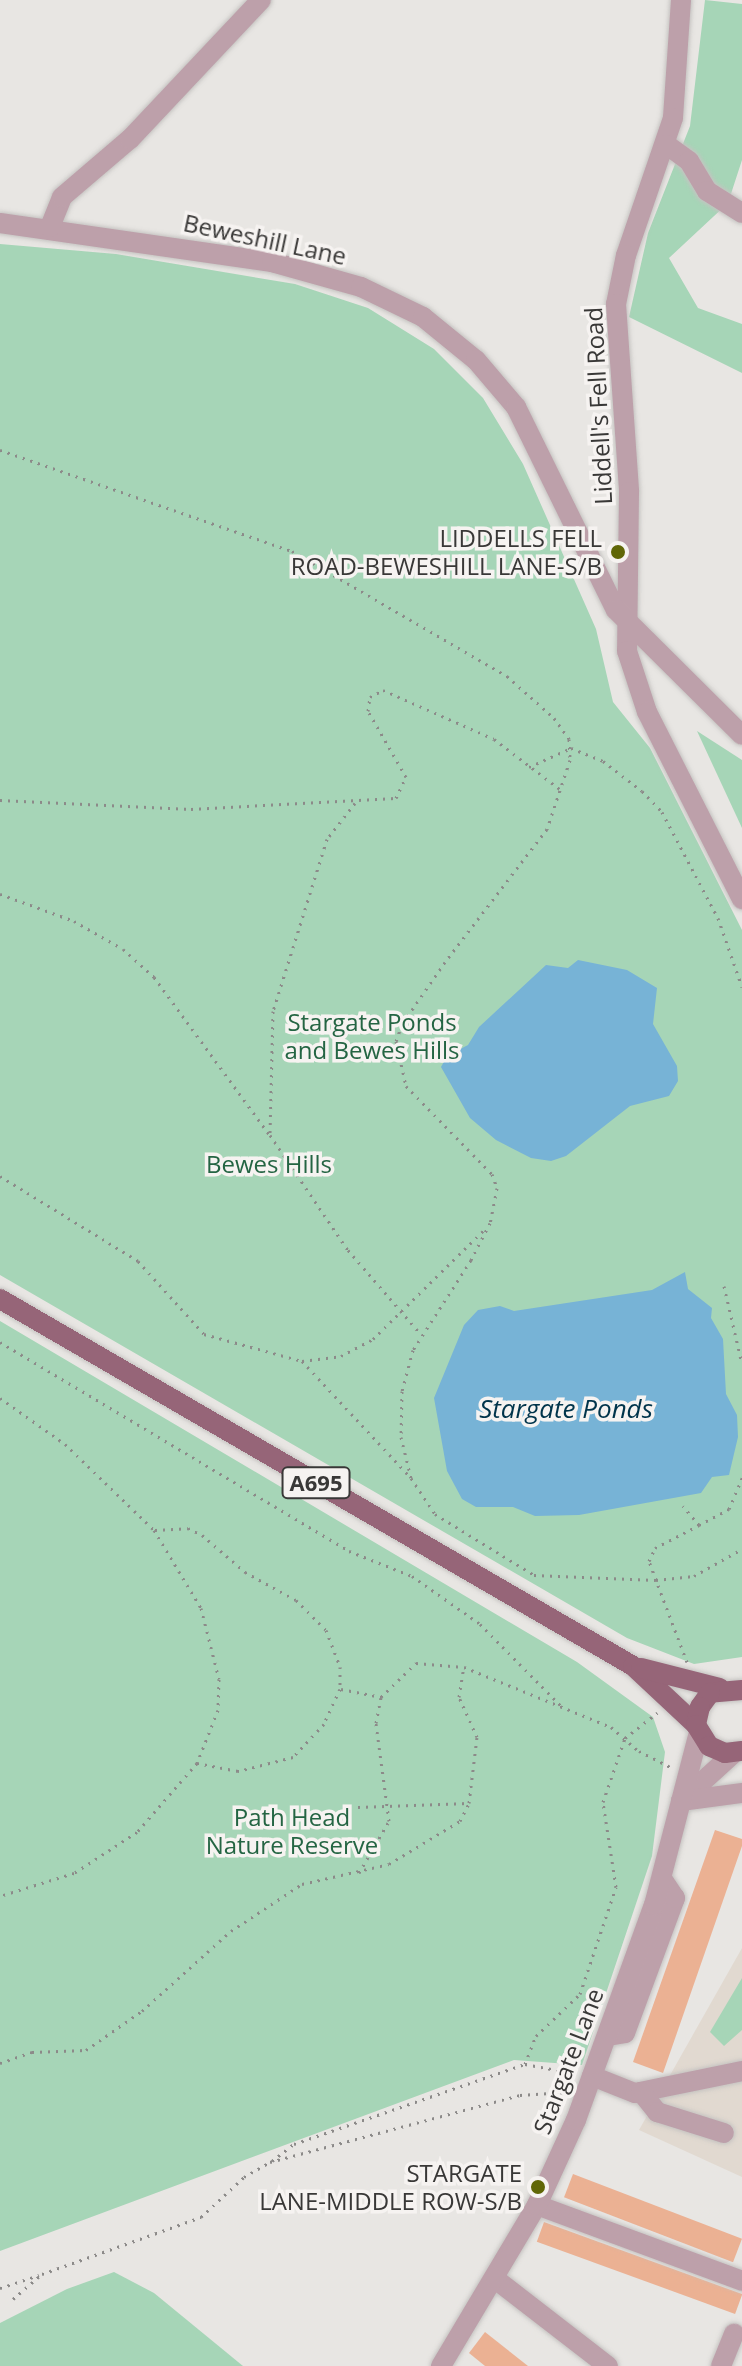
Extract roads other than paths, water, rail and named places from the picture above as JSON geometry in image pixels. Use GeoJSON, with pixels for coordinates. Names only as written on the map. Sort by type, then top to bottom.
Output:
{"type":"FeatureCollection","features":[{"type":"Feature","properties":{"kind":"main road","name":"A695"},"geometry":{"type":"LineString","coordinates":[[0,1299],[633,1666],[698,1728],[709,1746],[738,1752]]}},
{"type":"Feature","properties":{"kind":"main road","name":"A695"},"geometry":{"type":"LineString","coordinates":[[633,1666],[734,1687]]}},
{"type":"Feature","properties":{"kind":"main road","name":"A695"},"geometry":{"type":"LineString","coordinates":[[698,1728],[704,1699],[734,1687]]}},
{"type":"Feature","properties":{"kind":"street"},"geometry":{"type":"LineString","coordinates":[[50,227],[62,197],[130,139],[261,0]]}},
{"type":"Feature","properties":{"kind":"street","name":"Liddell's Fell Road"},"geometry":{"type":"LineString","coordinates":[[629,627],[629,492],[616,304],[626,255],[667,145],[678,91],[681,0]]}},
{"type":"Feature","properties":{"kind":"street"},"geometry":{"type":"LineString","coordinates":[[667,145],[689,161],[707,191],[742,213]]}},
{"type":"Feature","properties":{"kind":"street","name":"Beweshill Lane"},"geometry":{"type":"LineString","coordinates":[[0,223],[50,227],[319,272],[423,317],[476,360],[516,407],[593,572],[629,627],[742,735]]}},
{"type":"Feature","properties":{"kind":"street"},"geometry":{"type":"LineString","coordinates":[[629,627],[628,662],[636,688],[742,899]]}},
{"type":"Feature","properties":{"kind":"street","name":"Stargate Lane"},"geometry":{"type":"LineString","coordinates":[[441,2366],[537,2205],[589,2085],[662,1879],[698,1728]]}},
{"type":"Feature","properties":{"kind":"street"},"geometry":{"type":"LineString","coordinates":[[681,1801],[738,1752]]}},
{"type":"Feature","properties":{"kind":"street"},"geometry":{"type":"LineString","coordinates":[[681,1801],[742,1793]]}},
{"type":"Feature","properties":{"kind":"street"},"geometry":{"type":"LineString","coordinates":[[589,2085],[641,2092],[742,2071]]}},
{"type":"Feature","properties":{"kind":"street"},"geometry":{"type":"LineString","coordinates":[[641,2092],[657,2112],[724,2133]]}},
{"type":"Feature","properties":{"kind":"street"},"geometry":{"type":"LineString","coordinates":[[537,2205],[742,2281]]}},
{"type":"Feature","properties":{"kind":"street"},"geometry":{"type":"LineString","coordinates":[[494,2278],[608,2366]]}},
{"type":"Feature","properties":{"kind":"street"},"geometry":{"type":"LineString","coordinates":[[721,2366],[734,2334]]}},
{"type":"Feature","properties":{"kind":"water"},"geometry":{"type":"Polygon","coordinates":[[[578,960],[627,970],[657,988],[653,1024],[677,1066],[678,1081],[669,1096],[630,1106],[566,1156],[551,1161],[531,1158],[496,1140],[470,1118],[441,1067],[447,1056],[468,1045],[479,1027],[546,965],[568,968],[578,960]]]}},
{"type":"Feature","properties":{"kind":"water","name":"Stargate Ponds"},"geometry":{"type":"Polygon","coordinates":[[[685,1272],[688,1289],[712,1308],[711,1318],[723,1339],[726,1394],[737,1415],[738,1437],[729,1475],[712,1477],[701,1493],[579,1515],[535,1516],[513,1507],[476,1507],[462,1499],[447,1471],[434,1398],[464,1325],[478,1310],[500,1306],[514,1311],[652,1290],[685,1272]]]}},
{"type":"Feature","properties":{"kind":"place","name":"LIDDELLS FELL ROAD-BEWESHILL LANE-S/B"},"geometry":{"type":"Point","coordinates":[618,552]}},
{"type":"Feature","properties":{"kind":"place","name":"STARGATE LANE-MIDDLE ROW-S/B"},"geometry":{"type":"Point","coordinates":[538,2187]}},
{"type":"Feature","properties":{"kind":"park label","name":"Stargate Ponds and Bewes Hills"},"geometry":{"type":"Point","coordinates":[372,1036]}},
{"type":"Feature","properties":{"kind":"park label","name":"Bewes Hills"},"geometry":{"type":"Point","coordinates":[269,1164]}},
{"type":"Feature","properties":{"kind":"park label","name":"Path Head Nature Reserve"},"geometry":{"type":"Point","coordinates":[292,1831]}}]}
